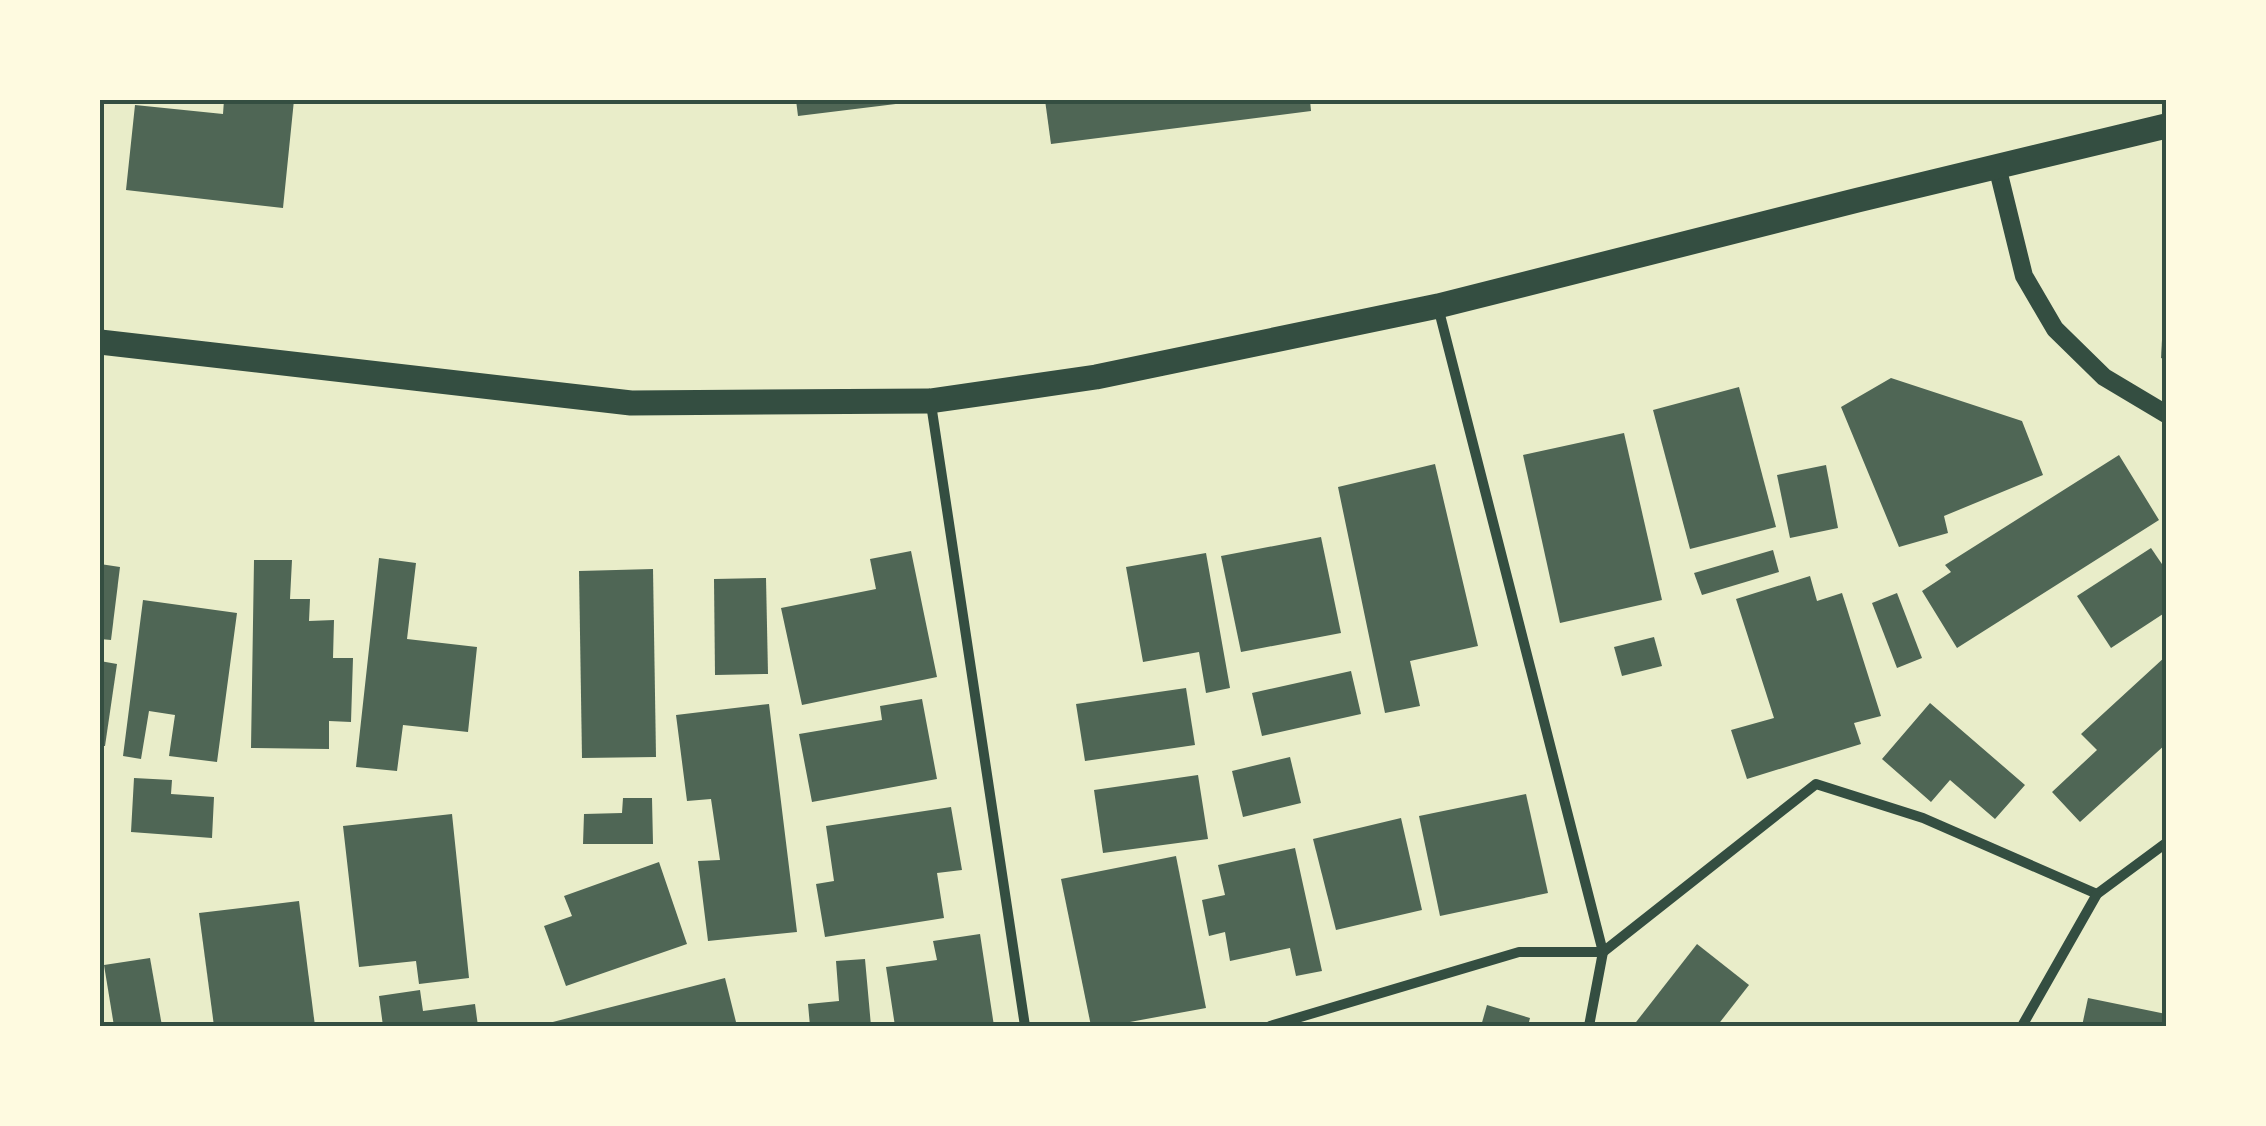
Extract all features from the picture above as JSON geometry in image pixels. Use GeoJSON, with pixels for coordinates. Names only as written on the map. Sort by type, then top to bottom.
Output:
{"type":"FeatureCollection","features":[{"type":"Feature","properties":{"kind":"main road"},"geometry":{"type":"LineString","coordinates":[[100,342],[631,403],[930,402],[1096,376],[1438,306],[2166,126]]}},
{"type":"Feature","properties":{"kind":"street"},"geometry":{"type":"LineString","coordinates":[[1997,166],[2024,276],[2055,330],[2104,377],[2166,414]]}},
{"type":"Feature","properties":{"kind":"street"},"geometry":{"type":"LineString","coordinates":[[1438,306],[1603,952],[1590,1026]]}},
{"type":"Feature","properties":{"kind":"street"},"geometry":{"type":"LineString","coordinates":[[930,402],[1025,1026]]}},
{"type":"Feature","properties":{"kind":"street"},"geometry":{"type":"LineString","coordinates":[[1270,1026],[1519,952],[1603,952],[1816,784],[1922,818],[2097,894]]}},
{"type":"Feature","properties":{"kind":"street"},"geometry":{"type":"LineString","coordinates":[[2022,1026],[2097,894],[2163,850]]}},
{"type":"Feature","properties":{"kind":"building"},"geometry":{"type":"Polygon","coordinates":[[[224,100],[294,100],[283,208],[126,190],[135,105],[223,114],[224,100]]]}},
{"type":"Feature","properties":{"kind":"building"},"geometry":{"type":"Polygon","coordinates":[[[796,100],[912,100],[912,102],[798,116],[796,100]]]}},
{"type":"Feature","properties":{"kind":"building"},"geometry":{"type":"Polygon","coordinates":[[[1045,100],[1310,100],[1311,111],[1051,144],[1045,100]]]}},
{"type":"Feature","properties":{"kind":"building"},"geometry":{"type":"Polygon","coordinates":[[[2166,322],[2166,360],[2161,358],[2166,322]]]}},
{"type":"Feature","properties":{"kind":"building"},"geometry":{"type":"Polygon","coordinates":[[[1891,378],[2022,421],[2043,475],[1944,516],[1948,533],[1899,547],[1841,407],[1891,378]]]}},
{"type":"Feature","properties":{"kind":"building"},"geometry":{"type":"Polygon","coordinates":[[[1739,387],[1776,527],[1690,549],[1653,410],[1739,387]]]}},
{"type":"Feature","properties":{"kind":"building"},"geometry":{"type":"Polygon","coordinates":[[[1624,433],[1662,600],[1560,623],[1523,455],[1624,433]]]}},
{"type":"Feature","properties":{"kind":"building"},"geometry":{"type":"Polygon","coordinates":[[[2119,455],[2159,520],[1957,648],[1922,591],[1951,572],[1945,565],[2119,455]]]}},
{"type":"Feature","properties":{"kind":"building"},"geometry":{"type":"Polygon","coordinates":[[[1435,464],[1478,646],[1410,661],[1420,706],[1385,713],[1338,487],[1435,464]]]}},
{"type":"Feature","properties":{"kind":"building"},"geometry":{"type":"Polygon","coordinates":[[[1826,465],[1838,528],[1790,538],[1777,475],[1826,465]]]}},
{"type":"Feature","properties":{"kind":"building"},"geometry":{"type":"Polygon","coordinates":[[[1321,537],[1341,633],[1241,652],[1221,556],[1321,537]]]}},
{"type":"Feature","properties":{"kind":"building"},"geometry":{"type":"Polygon","coordinates":[[[2151,548],[2166,570],[2166,612],[2111,648],[2077,596],[2151,548]]]}},
{"type":"Feature","properties":{"kind":"building"},"geometry":{"type":"Polygon","coordinates":[[[1773,550],[1779,572],[1702,595],[1694,573],[1773,550]]]}},
{"type":"Feature","properties":{"kind":"building"},"geometry":{"type":"Polygon","coordinates":[[[911,551],[937,677],[802,705],[781,608],[876,589],[870,559],[911,551]]]}},
{"type":"Feature","properties":{"kind":"building"},"geometry":{"type":"Polygon","coordinates":[[[1206,553],[1230,688],[1206,693],[1199,652],[1143,662],[1126,567],[1206,553]]]}},
{"type":"Feature","properties":{"kind":"building"},"geometry":{"type":"Polygon","coordinates":[[[379,558],[416,563],[407,639],[477,647],[468,732],[403,725],[397,771],[356,767],[379,558]]]}},
{"type":"Feature","properties":{"kind":"building"},"geometry":{"type":"Polygon","coordinates":[[[254,560],[292,560],[290,599],[310,599],[309,621],[334,620],[333,658],[353,658],[351,722],[329,721],[329,749],[251,748],[254,560]]]}},
{"type":"Feature","properties":{"kind":"building"},"geometry":{"type":"Polygon","coordinates":[[[100,564],[120,567],[111,640],[100,639],[100,564]]]}},
{"type":"Feature","properties":{"kind":"building"},"geometry":{"type":"Polygon","coordinates":[[[653,569],[656,757],[582,758],[579,571],[653,569]]]}},
{"type":"Feature","properties":{"kind":"building"},"geometry":{"type":"Polygon","coordinates":[[[1810,576],[1817,601],[1842,593],[1881,716],[1854,723],[1861,744],[1747,779],[1731,730],[1774,718],[1736,599],[1810,576]]]}},
{"type":"Feature","properties":{"kind":"building"},"geometry":{"type":"Polygon","coordinates":[[[766,578],[768,674],[715,675],[714,579],[766,578]]]}},
{"type":"Feature","properties":{"kind":"building"},"geometry":{"type":"Polygon","coordinates":[[[1897,593],[1922,658],[1897,668],[1872,603],[1897,593]]]}},
{"type":"Feature","properties":{"kind":"building"},"geometry":{"type":"Polygon","coordinates":[[[143,600],[237,613],[217,762],[169,756],[175,715],[149,711],[141,759],[123,756],[143,600]]]}},
{"type":"Feature","properties":{"kind":"building"},"geometry":{"type":"Polygon","coordinates":[[[1654,637],[1662,666],[1622,676],[1614,647],[1654,637]]]}},
{"type":"Feature","properties":{"kind":"building"},"geometry":{"type":"Polygon","coordinates":[[[2166,656],[2166,744],[2080,822],[2052,792],[2097,750],[2081,734],[2166,656]]]}},
{"type":"Feature","properties":{"kind":"building"},"geometry":{"type":"Polygon","coordinates":[[[100,661],[117,664],[105,746],[100,746],[100,661]]]}},
{"type":"Feature","properties":{"kind":"building"},"geometry":{"type":"Polygon","coordinates":[[[1351,671],[1361,714],[1262,736],[1252,693],[1351,671]]]}},
{"type":"Feature","properties":{"kind":"building"},"geometry":{"type":"Polygon","coordinates":[[[1186,688],[1195,745],[1085,761],[1076,704],[1186,688]]]}},
{"type":"Feature","properties":{"kind":"building"},"geometry":{"type":"Polygon","coordinates":[[[922,699],[937,779],[812,802],[799,734],[882,720],[880,706],[922,699]]]}},
{"type":"Feature","properties":{"kind":"building"},"geometry":{"type":"Polygon","coordinates":[[[1930,703],[2025,785],[1995,819],[1950,780],[1931,802],[1882,759],[1930,703]]]}},
{"type":"Feature","properties":{"kind":"building"},"geometry":{"type":"Polygon","coordinates":[[[769,704],[797,932],[708,941],[698,861],[720,860],[711,799],[687,801],[676,715],[769,704]]]}},
{"type":"Feature","properties":{"kind":"building"},"geometry":{"type":"Polygon","coordinates":[[[1290,757],[1301,803],[1243,817],[1232,771],[1290,757]]]}},
{"type":"Feature","properties":{"kind":"building"},"geometry":{"type":"Polygon","coordinates":[[[1198,775],[1208,839],[1103,853],[1094,790],[1198,775]]]}},
{"type":"Feature","properties":{"kind":"building"},"geometry":{"type":"Polygon","coordinates":[[[134,778],[172,780],[171,794],[214,797],[212,838],[131,832],[134,778]]]}},
{"type":"Feature","properties":{"kind":"building"},"geometry":{"type":"Polygon","coordinates":[[[1526,794],[1548,893],[1440,916],[1419,816],[1526,794]]]}},
{"type":"Feature","properties":{"kind":"building"},"geometry":{"type":"Polygon","coordinates":[[[623,798],[652,798],[653,844],[583,844],[584,814],[622,813],[623,798]]]}},
{"type":"Feature","properties":{"kind":"building"},"geometry":{"type":"Polygon","coordinates":[[[951,807],[962,870],[937,873],[944,918],[825,937],[816,884],[834,881],[826,826],[951,807]]]}},
{"type":"Feature","properties":{"kind":"building"},"geometry":{"type":"Polygon","coordinates":[[[452,814],[469,978],[419,984],[416,961],[359,967],[343,826],[452,814]]]}},
{"type":"Feature","properties":{"kind":"building"},"geometry":{"type":"Polygon","coordinates":[[[1401,818],[1422,910],[1336,930],[1313,839],[1401,818]]]}},
{"type":"Feature","properties":{"kind":"building"},"geometry":{"type":"Polygon","coordinates":[[[1295,848],[1322,971],[1296,976],[1290,948],[1230,961],[1225,932],[1209,936],[1202,900],[1225,895],[1218,865],[1295,848]]]}},
{"type":"Feature","properties":{"kind":"building"},"geometry":{"type":"Polygon","coordinates":[[[1176,856],[1206,1008],[1091,1026],[1061,879],[1176,856]]]}},
{"type":"Feature","properties":{"kind":"building"},"geometry":{"type":"Polygon","coordinates":[[[659,862],[687,944],[566,986],[544,926],[572,916],[564,896],[659,862]]]}},
{"type":"Feature","properties":{"kind":"building"},"geometry":{"type":"Polygon","coordinates":[[[299,901],[315,1026],[214,1026],[199,913],[299,901]]]}},
{"type":"Feature","properties":{"kind":"building"},"geometry":{"type":"Polygon","coordinates":[[[980,934],[994,1026],[895,1026],[886,967],[937,960],[933,941],[980,934]]]}},
{"type":"Feature","properties":{"kind":"building"},"geometry":{"type":"Polygon","coordinates":[[[1697,944],[1749,985],[1717,1026],[1633,1026],[1697,944]]]}},
{"type":"Feature","properties":{"kind":"building"},"geometry":{"type":"Polygon","coordinates":[[[150,958],[162,1026],[114,1026],[104,965],[150,958]]]}},
{"type":"Feature","properties":{"kind":"building"},"geometry":{"type":"Polygon","coordinates":[[[865,959],[871,1026],[810,1026],[808,1004],[839,1001],[836,961],[865,959]]]}},
{"type":"Feature","properties":{"kind":"building"},"geometry":{"type":"Polygon","coordinates":[[[725,978],[737,1026],[541,1026],[541,1025],[725,978]]]}},
{"type":"Feature","properties":{"kind":"building"},"geometry":{"type":"Polygon","coordinates":[[[420,990],[423,1011],[475,1004],[478,1026],[383,1026],[379,996],[420,990]]]}},
{"type":"Feature","properties":{"kind":"building"},"geometry":{"type":"Polygon","coordinates":[[[2088,998],[2166,1014],[2166,1026],[2082,1026],[2088,998]]]}},
{"type":"Feature","properties":{"kind":"building"},"geometry":{"type":"Polygon","coordinates":[[[1487,1005],[1530,1018],[1528,1026],[1481,1026],[1487,1005]]]}}]}
